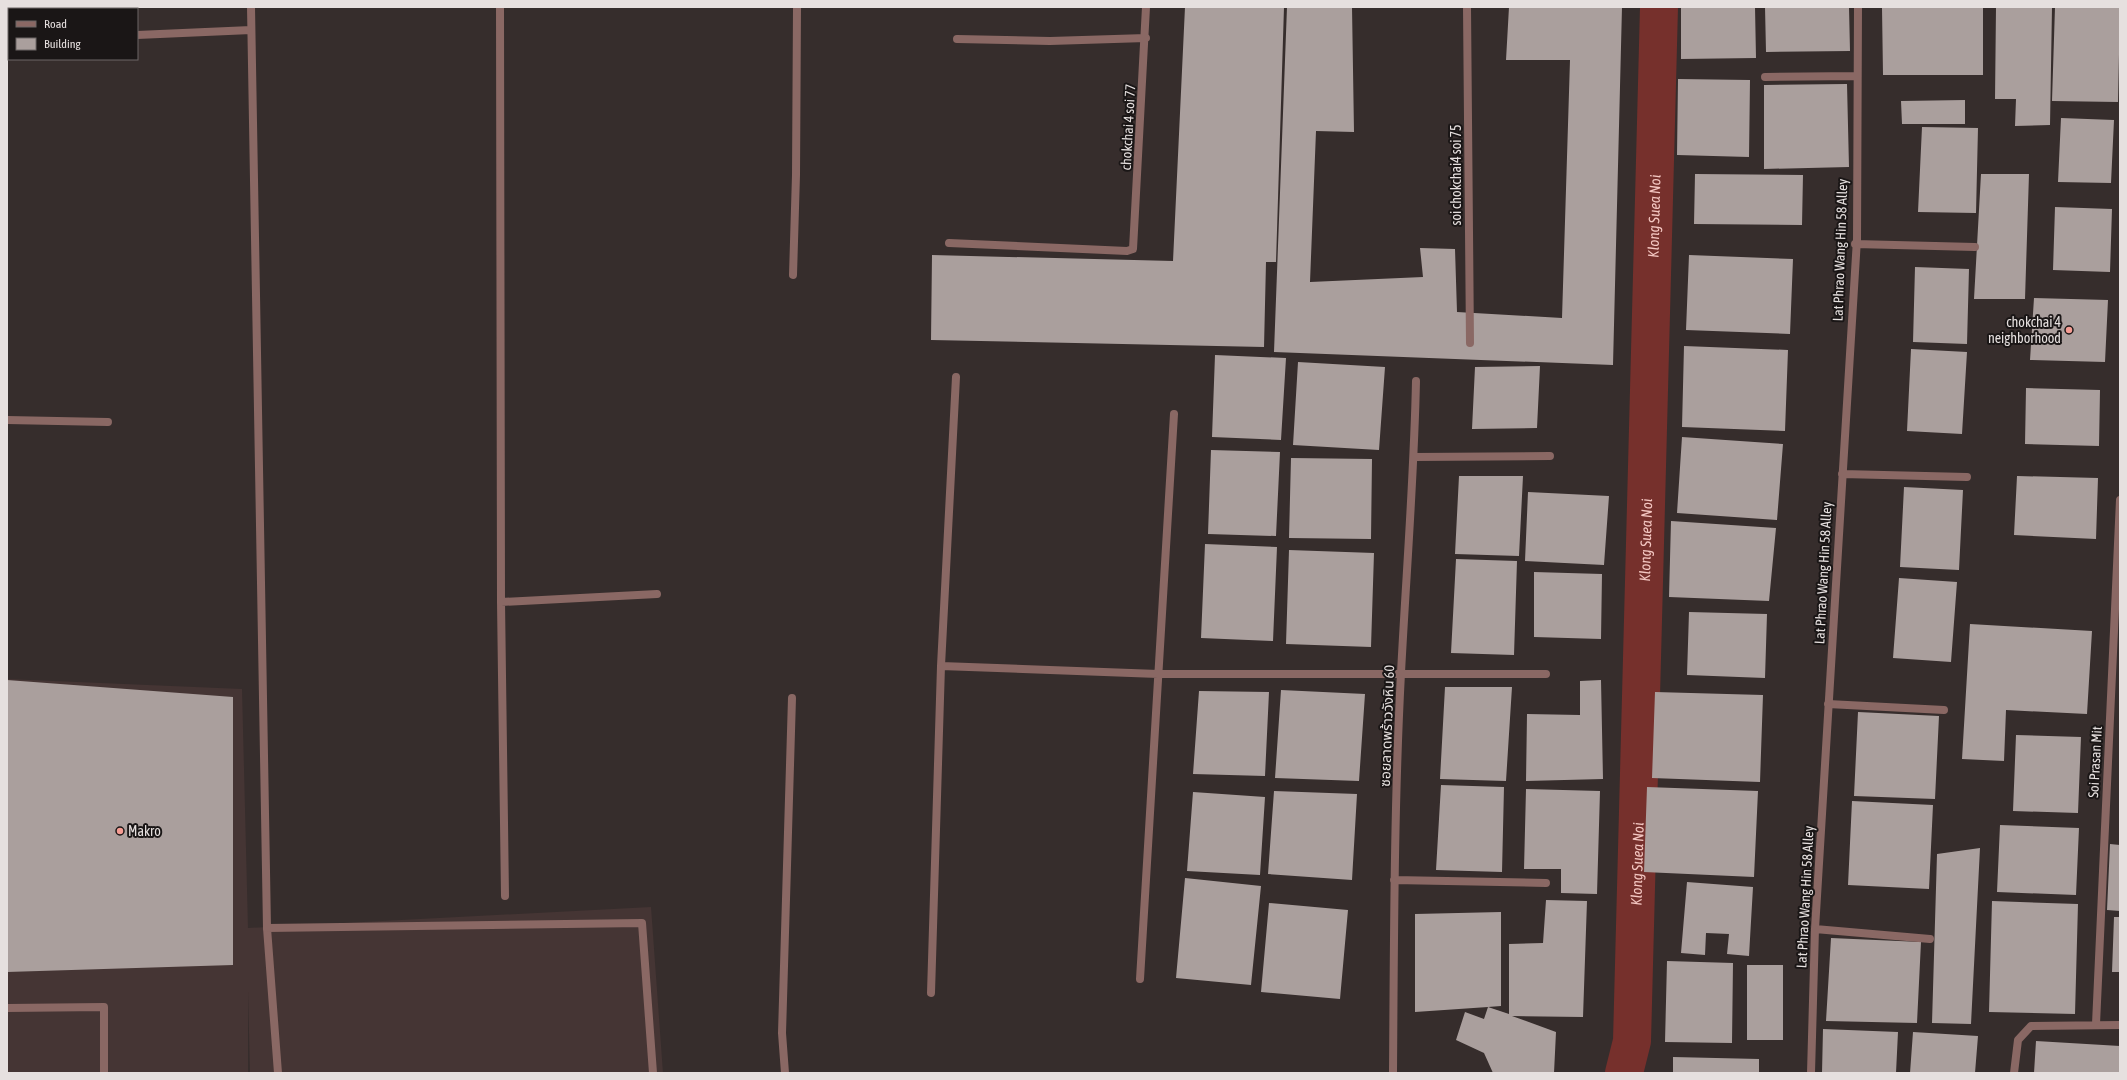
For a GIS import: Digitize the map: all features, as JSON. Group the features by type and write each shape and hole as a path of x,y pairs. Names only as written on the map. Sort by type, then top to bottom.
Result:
{"street":[{"path":"251,7 267,928 278,1073"},
{"path":"500,7 501,602 506,896"},
{"path":"793,275 796,175 797,7"},
{"name":"chokchai 4 soi 77","path":"949,243 1127,251 1132,249 1146,38 1146,7"},
{"name":"soi chokchai4 soi 75","path":"1468,7 1470,343"},
{"name":"Lat Phrao Wang Hin 58 Alley","path":"1811,1073 1815,929 1855,244 1858,7"},
{"path":"138,35 251,30"},
{"path":"957,39 1050,41 1146,38"},
{"path":"1765,77 1857,76"},
{"path":"1855,244 1975,247"},
{"path":"931,993 941,666 956,377"},
{"name":"ซอยลาดพร้าววังหิน 60","path":"1393,1073 1394,880 1401,674 1414,457 1416,381"},
{"path":"1140,979 1174,414"},
{"path":"7,420 108,422"},
{"path":"1414,457 1550,456"},
{"path":"1842,474 1967,477"},
{"name":"Soi Prasan Mit","path":"2096,1024 2120,500"},
{"path":"501,602 657,594"},
{"path":"941,666 1158,674 1546,674"},
{"path":"785,1073 782,1033 792,698"},
{"path":"1828,704 1944,710"},
{"path":"1394,880 1546,883"},
{"path":"267,928 642,923 653,1073"},
{"path":"1815,929 1930,939"},
{"path":"7,1008 104,1007 104,1073"},
{"path":"2014,1073 2018,1040 2031,1026 2096,1024 2120,1025"}],"shaded area":[{"path":"7,679 242,689 248,928 651,907 663,1073 250,1073 248,991 248,1073 7,1073"}],"building":[{"path":"1185,7 1284,7 1276,262 1266,262 1264,347 931,340 932,255 1173,261"},
{"path":"1287,7 1352,7 1354,132 1316,131 1310,282 1423,277 1420,248 1455,249 1457,312 1562,318 1570,60 1506,60 1509,7 1622,7 1613,365 1274,352"},
{"path":"1681,7 1755,7 1756,58 1681,59"},
{"path":"1765,7 1849,7 1850,51 1766,52"},
{"path":"1996,7 2052,7 2050,125 2015,126 2016,99 1995,99"},
{"path":"2055,7 2120,7 2118,102 2052,101"},
{"path":"1882,8 1983,8 1983,75 1883,75"},
{"path":"1678,79 1750,80 1749,157 1677,155"},
{"path":"1847,84 1849,167 1764,169 1764,85"},
{"path":"1965,100 1965,124 1902,124 1901,101"},
{"path":"2061,118 2114,120 2111,183 2058,182"},
{"path":"1922,127 1978,128 1976,213 1918,212"},
{"path":"1695,174 1803,175 1802,225 1694,224"},
{"path":"1981,174 2029,174 2025,299 1974,299"},
{"path":"2055,207 2112,209 2110,272 2053,270"},
{"path":"1689,255 1793,259 1790,334 1686,330"},
{"path":"1915,267 1969,269 1967,344 1913,342"},
{"name":"chokchai 4 neighborhood","path":"2034,298 2108,300 2105,362 2030,360"},
{"path":"1684,346 1788,350 1785,431 1682,427"},
{"path":"1911,349 1967,352 1962,434 1907,431"},
{"path":"1215,355 1286,358 1281,440 1212,437"},
{"path":"1298,362 1385,367 1379,450 1293,445"},
{"path":"1540,366 1537,428 1472,429 1475,367"},
{"path":"2026,388 2100,390 2099,446 2025,444"},
{"path":"1682,437 1783,444 1777,520 1677,513"},
{"path":"1211,450 1280,452 1276,536 1208,534"},
{"path":"1291,458 1372,459 1371,539 1289,538"},
{"path":"1459,476 1523,476 1519,556 1455,554"},
{"path":"2017,476 2098,478 2096,539 2014,535"},
{"path":"1904,487 1963,490 1959,570 1900,567"},
{"path":"1528,492 1609,496 1604,565 1525,561"},
{"path":"1671,521 1776,528 1769,601 1669,597"},
{"path":"1205,544 1277,547 1273,641 1201,638"},
{"path":"1289,550 1374,553 1371,647 1286,644"},
{"path":"1456,559 1517,561 1514,655 1451,653"},
{"path":"1534,572 1602,574 1601,639 1534,637"},
{"path":"1899,578 1957,582 1951,662 1893,658"},
{"path":"1689,612 1767,614 1765,678 1687,675"},
{"path":"1970,624 2092,631 2087,714 2006,710 2004,761 1962,759"},
{"name":"Makro","path":"7,680 233,697 233,965 7,972"},
{"path":"1601,680 1603,779 1526,781 1527,714 1580,715 1580,681"},
{"path":"1445,687 1512,687 1506,781 1440,779"},
{"path":"1281,690 1365,694 1359,781 1275,778"},
{"path":"1199,691 1269,692 1265,776 1193,774"},
{"path":"1655,692 1763,695 1760,782 1652,778"},
{"path":"1858,712 1939,716 1935,799 1854,796"},
{"path":"2016,735 2081,737 2078,813 2013,811"},
{"path":"1441,785 1504,787 1502,872 1436,870"},
{"path":"1647,787 1758,791 1754,877 1644,872"},
{"path":"1526,789 1600,791 1597,894 1561,893 1561,869 1524,869"},
{"path":"1274,791 1357,794 1352,880 1268,874"},
{"path":"1193,792 1265,797 1260,875 1187,871"},
{"path":"1852,801 1933,805 1929,889 1848,885"},
{"path":"2000,825 2079,828 2076,895 1997,892"},
{"path":"2110,844 2120,845 2120,911 2107,910"},
{"path":"1980,848 1971,1024 1932,1023 1937,854"},
{"path":"1185,878 1261,886 1251,985 1176,978"},
{"path":"1687,882 1753,887 1749,956 1727,954 1729,934 1706,933 1705,955 1681,953"},
{"path":"1546,900 1587,901 1583,1017 1512,1016 1556,1032 1554,1073 1493,1073 1484,1053 1456,1040 1465,1012 1484,1019 1488,1007 1509,1014 1509,944 1543,943"},
{"path":"1992,901 2078,904 2075,1014 1989,1012"},
{"path":"1269,903 1348,910 1340,999 1261,992"},
{"path":"1501,912 1501,1006 1415,1012 1415,914"},
{"path":"2114,917 2120,917 2120,972 2112,972"},
{"path":"1831,938 1921,942 1917,1023 1826,1021"},
{"path":"1667,961 1733,963 1732,1043 1665,1042"},
{"path":"1747,965 1783,965 1783,1040 1747,1040"},
{"path":"1823,1029 1898,1032 1896,1073 1822,1073"},
{"path":"1913,1032 1978,1036 1975,1073 1910,1073"},
{"path":"2036,1041 2120,1046 2120,1073 2034,1073"},
{"path":"1673,1057 1759,1059 1759,1073 1673,1073"}],"waterway":[{"name":"Klong Suea Noi","path":"1624,1073 1632,1041 1659,7"}],"place":[{"name":"chokchai 4 neighborhood","path":"2069,330"},
{"name":"Makro","path":"120,831"}]}
